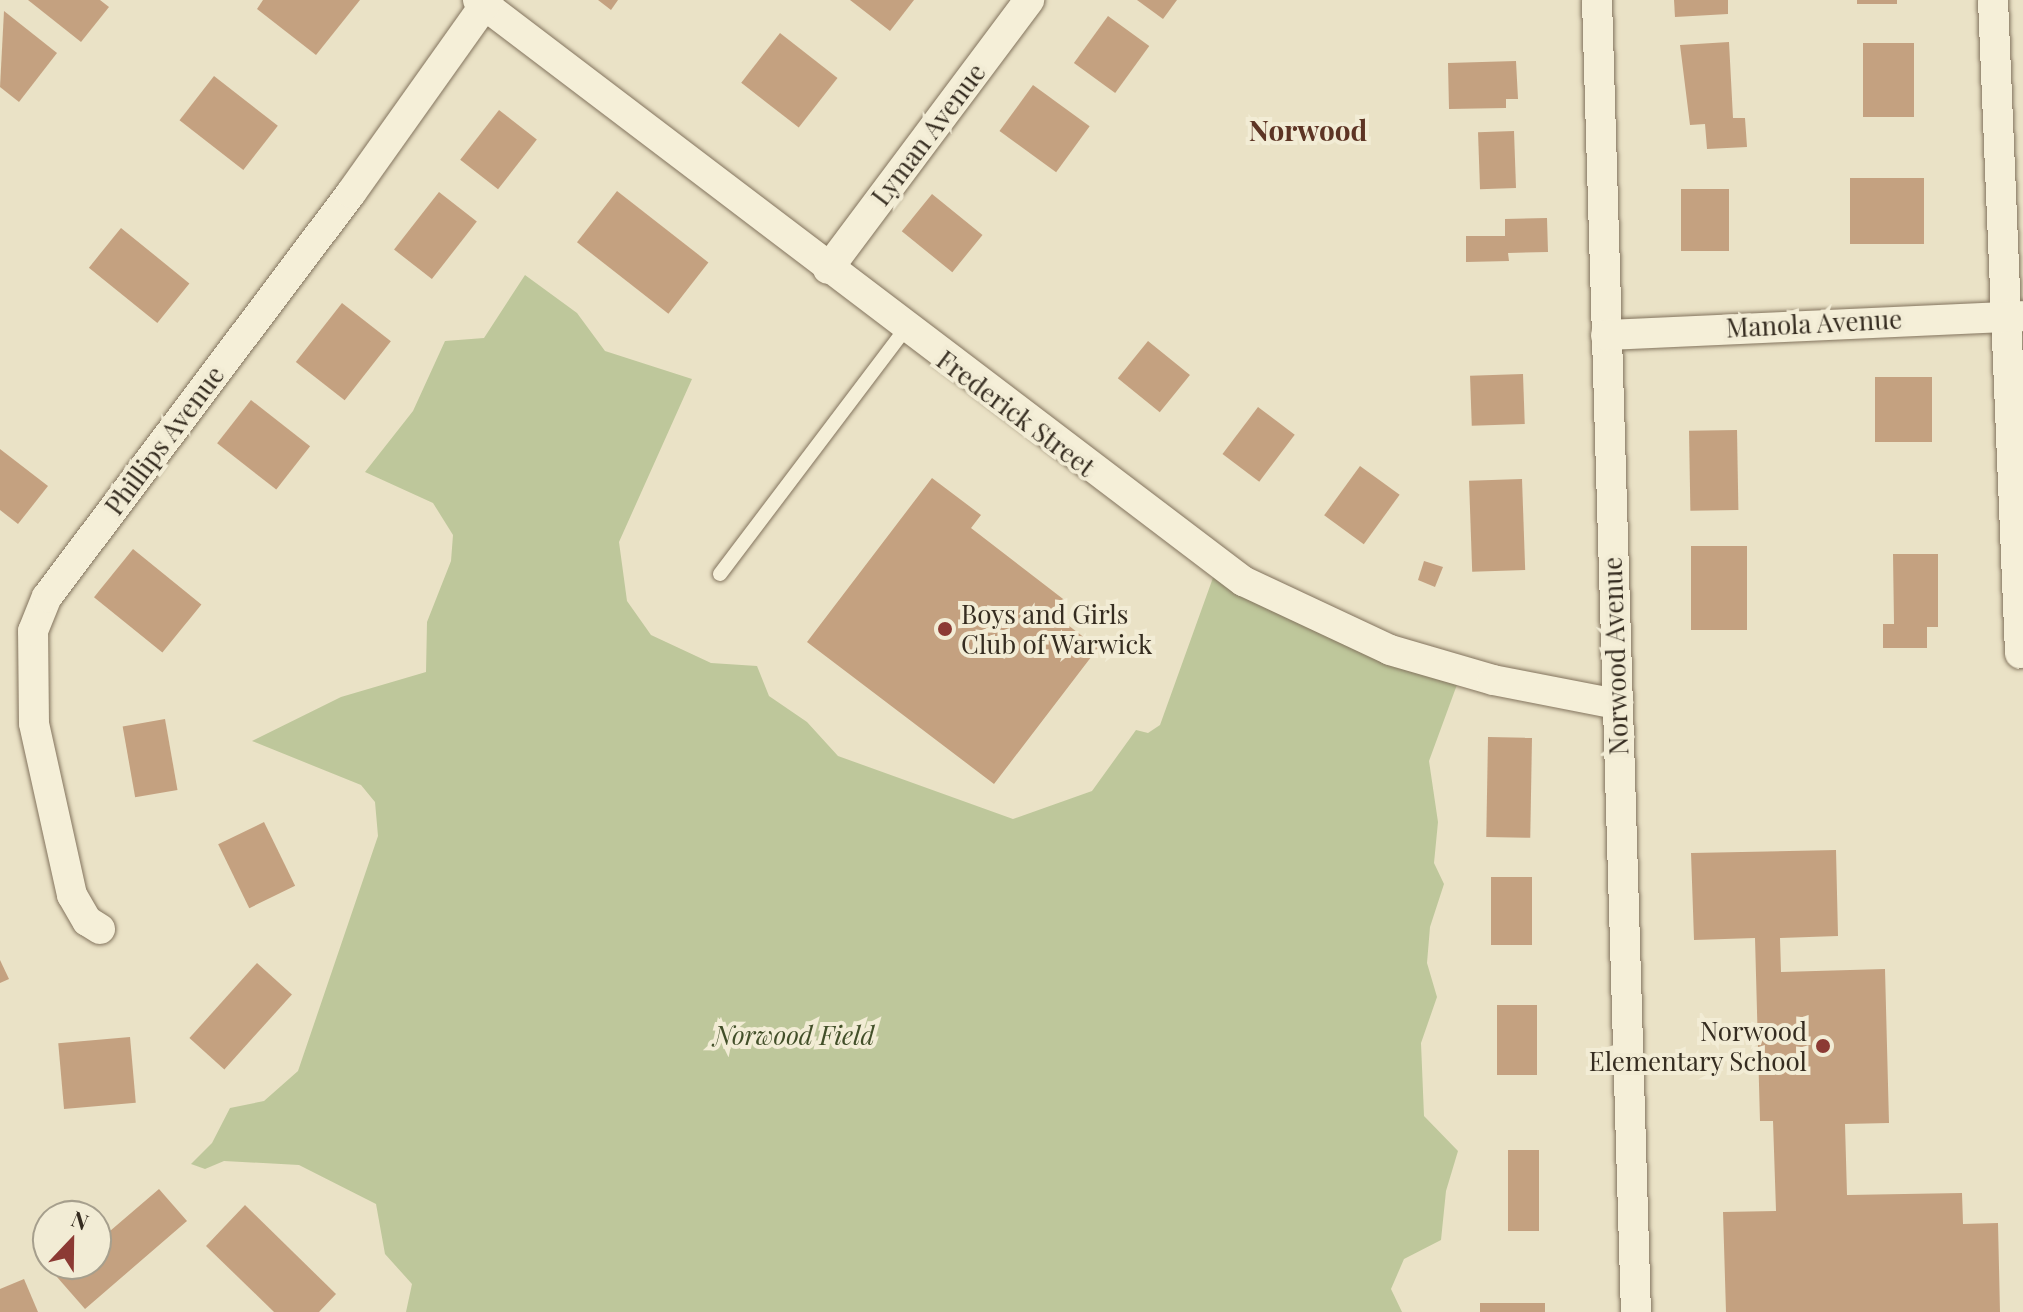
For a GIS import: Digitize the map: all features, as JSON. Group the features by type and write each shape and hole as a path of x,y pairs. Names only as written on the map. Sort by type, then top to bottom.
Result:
{"street":[{"name":"Lyman Avenue","path":"828,269 1029,0"},
{"name":"Norwood Avenue","path":"1597,0 1636,1312"},
{"path":"1993,0 2016,316 2020,653"},
{"name":"Frederick Street","path":"483,2 905,329 1166,526 1277,599 1390,650 1493,680 1616,704"},
{"name":"Phillips Avenue","path":"100,929 87,921 72,895 34,723 33,631 47,597 351,193 483,2"},
{"name":"Manola Avenue","path":"1606,335 2016,316"}],"lane":[{"path":"720,574 905,329"}],"green space":[{"name":"Norwood Field","path":"525,275 577,313 605,351 692,379 619,542 627,601 651,635 711,663 757,666 769,696 807,722 838,756 1013,819 1092,791 1136,730 1148,733 1160,725 1219,561 1462,671 1429,761 1438,822 1434,863 1444,884 1430,927 1427,963 1437,997 1421,1043 1424,1116 1458,1151 1446,1191 1441,1240 1404,1259 1391,1289 1402,1312 406,1312 412,1284 385,1254 376,1204 299,1165 224,1161 205,1169 191,1164 212,1143 230,1108 264,1101 298,1071 378,836 375,802 361,785 252,741 341,697 426,672 427,622 451,561 453,535 433,503 365,472 413,411 445,341 484,338"}],"building":[{"path":"28,0 100,0 109,7 81,42"},
{"path":"263,0 360,0 316,55 257,9"},
{"path":"598,0 618,0 611,10"},
{"path":"850,0 914,0 890,31"},
{"path":"1137,0 1177,0 1163,19"},
{"path":"1674,0 1728,0 1728,14 1675,17"},
{"path":"1857,0 1897,0 1897,4 1857,4"},
{"path":"4,11 57,53 19,102 0,87"},
{"path":"1108,16 1149,46 1115,93 1074,63"},
{"path":"780,33 838,78 799,128 741,83"},
{"path":"1729,42 1733,118 1745,118 1747,147 1707,149 1705,124 1690,125 1680,45"},
{"path":"1863,43 1914,43 1914,117 1863,117"},
{"path":"1516,61 1518,99 1506,99 1506,108 1449,109 1448,63"},
{"path":"214,76 278,126 243,170 180,120"},
{"path":"1033,85 1090,126 1056,172 999,131"},
{"path":"499,110 537,140 498,189 460,160"},
{"path":"1514,131 1516,188 1480,189 1478,132"},
{"path":"1850,178 1924,178 1924,244 1850,244"},
{"path":"1681,189 1729,189 1729,251 1681,251"},
{"path":"617,191 708,262 668,314 577,242"},
{"path":"439,192 477,222 432,279 394,250"},
{"path":"932,194 983,235 952,272 902,231"},
{"path":"1547,218 1548,252 1508,253 1509,261 1466,262 1466,236 1505,236 1505,219"},
{"path":"121,228 189,283 157,323 89,268"},
{"path":"342,303 391,341 345,400 296,362"},
{"path":"1148,341 1190,375 1160,412 1118,378"},
{"path":"1523,374 1525,424 1472,426 1470,376"},
{"path":"1875,377 1932,377 1932,442 1875,442"},
{"path":"251,400 310,446 276,490 217,443"},
{"path":"1258,407 1295,435 1259,482 1222,454"},
{"path":"1737,430 1738,510 1690,511 1689,431"},
{"path":"0,449 48,486 18,524 0,510"},
{"path":"1360,466 1400,495 1364,544 1324,515"},
{"name":"Boys and Girls Club of Warwick","path":"932,478 981,515 971,528 1067,602 1056,616 1098,648 994,784 807,642"},
{"path":"1522,479 1525,570 1472,572 1469,481"},
{"path":"1691,546 1747,546 1747,630 1691,630"},
{"path":"133,549 201,604 162,653 94,597"},
{"path":"1893,554 1938,554 1938,627 1927,627 1927,648 1883,648 1883,624 1894,624"},
{"path":"1424,561 1443,567 1435,587 1418,580"},
{"path":"165,719 178,790 135,797 123,726"},
{"path":"1488,737 1532,738 1530,838 1486,837"},
{"path":"264,822 295,886 249,908 218,844"},
{"name":"Norwood Elementary School","path":"1836,850 1838,936 1780,938 1781,972 1885,969 1889,1123 1845,1124 1847,1195 1962,1193 1963,1224 1998,1223 2000,1312 1726,1312 1723,1212 1776,1211 1773,1121 1760,1121 1755,938 1694,940 1691,853"},
{"path":"1491,877 1532,877 1532,945 1491,945"},
{"path":"0,960 9,979 0,983"},
{"path":"257,963 292,994 224,1070 189,1038"},
{"path":"1497,1005 1537,1005 1537,1075 1497,1075"},
{"path":"130,1037 136,1103 64,1109 58,1043"},
{"path":"1508,1150 1539,1150 1539,1231 1508,1231"},
{"path":"159,1189 187,1221 85,1309 60,1280 112,1280 112,1229"},
{"path":"245,1205 336,1294 319,1312 274,1312 206,1246"},
{"path":"24,1279 38,1312 0,1312 0,1289"},
{"path":"1480,1303 1545,1303 1545,1312 1480,1312"}],"place":[{"name":"Boys and Girls Club of Warwick","path":"945,629"},
{"name":"Norwood Elementary School","path":"1823,1046"}],"district":[{"name":"Norwood","path":"1308,130"}]}
